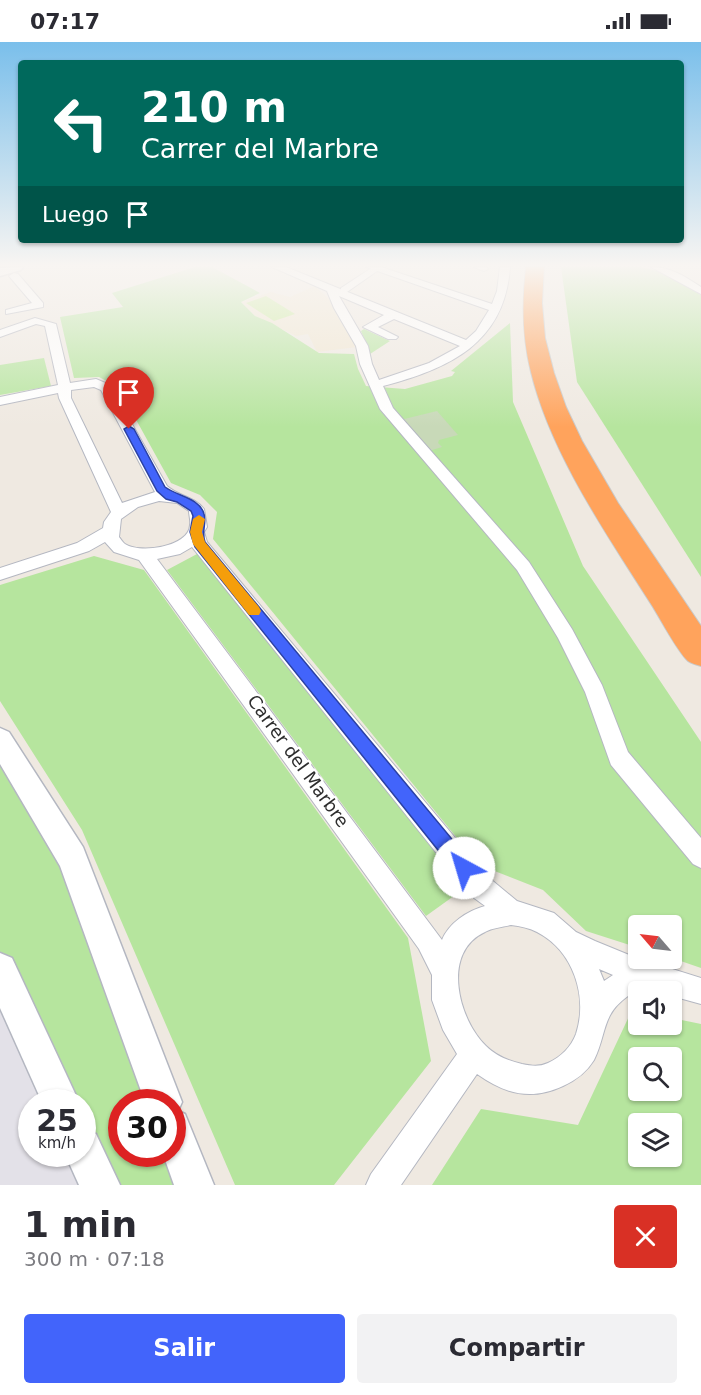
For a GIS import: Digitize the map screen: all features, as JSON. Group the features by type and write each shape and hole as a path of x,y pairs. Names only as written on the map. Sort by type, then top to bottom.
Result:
{"highway":[{"path":"528,320 534,329"},
{"path":"534,320 548,388 578,459 593,487 655,585 701,652"},
{"path":"550,320 552,334 571,397 611,478 701,614"}],"street":[{"path":"346,320 362,346 366,364 387,409 523,566 566,634 595,691 619,758 701,856"},
{"path":"382,320 369,327 392,337"},
{"path":"409,320 468,345"},
{"path":"377,384 437,367 468,345 490,320"},
{"path":"0,334 35,321 50,324 64,381 64,398 119,512"},
{"path":"0,401 82,384 96,383 106,388 161,489 196,509 199,524 196,532 181,546 170,551 145,555 134,554 117,547 84,547"},
{"path":"117,547 111,539 110,531 114,518 119,512 137,501 170,496"},
{"path":"0,574 84,547 110,531"},
{"path":"196,532 200,544 479,886 511,912"},
{"name":"Carrer del Marbre","path":"145,555 429,940 444,971"},
{"path":"0,740 72,858 159,1089"},
{"path":"566,940 587,972 595,1010 588,1044 568,1070 537,1082 503,1076 473,1055 454,1029 444,1000 444,971 449,950 460,933 474,920 492,913 511,912 530,916 549,925 566,940 597,956 652,978 701,991"},
{"path":"0,970 56,1089"},
{"path":"595,1010 615,987 636,978 652,978"},
{"path":"382,1185 473,1055"},
{"path":"186,1164 194,1185"},
{"path":"91,1167 100,1185"}],"shaded area":[{"path":"264,320 341,320 357,347 317,352 308,334 296,336"},
{"path":"0,973 59,1089 18,1089 18,1167 93,1167 109,1185 0,1185"}],"green space":[{"path":"61,320 266,320 319,353 354,354 366,386 405,389 452,376 455,372 451,371 510,323 513,402 583,566 701,742 701,968 682,961 682,915 628,915 628,944 586,931 543,890 479,865 213,539 217,512 200,495 171,483 118,387 99,377 74,378"},
{"path":"568,320 701,320 701,577 577,382"},
{"path":"364,329 390,341 370,354 361,331"},
{"path":"44,358 51,386 0,395 0,365"},
{"path":"437,411 458,435 439,440 438,443 442,447 429,451 400,420"},
{"path":"197,554 465,888 426,916 167,570"},
{"path":"94,556 144,570 408,938 431,1061 334,1185 235,1185 82,830 0,701 0,585"},
{"path":"0,758 69,868 146,1089 108,1089 108,1167 173,1167 179,1185 109,1185 96,1160 96,1089 59,1089 0,973"},
{"path":"628,1019 628,1035 682,1035 682,1020 701,1024 701,1185 432,1185 481,1109 578,1125"}],"slow traffic":[{"path":"199,519 196,532 200,544 254,611"}],"route":[{"path":"129,429 161,489 196,509 199,524 196,532 200,544 464,868"}]}
